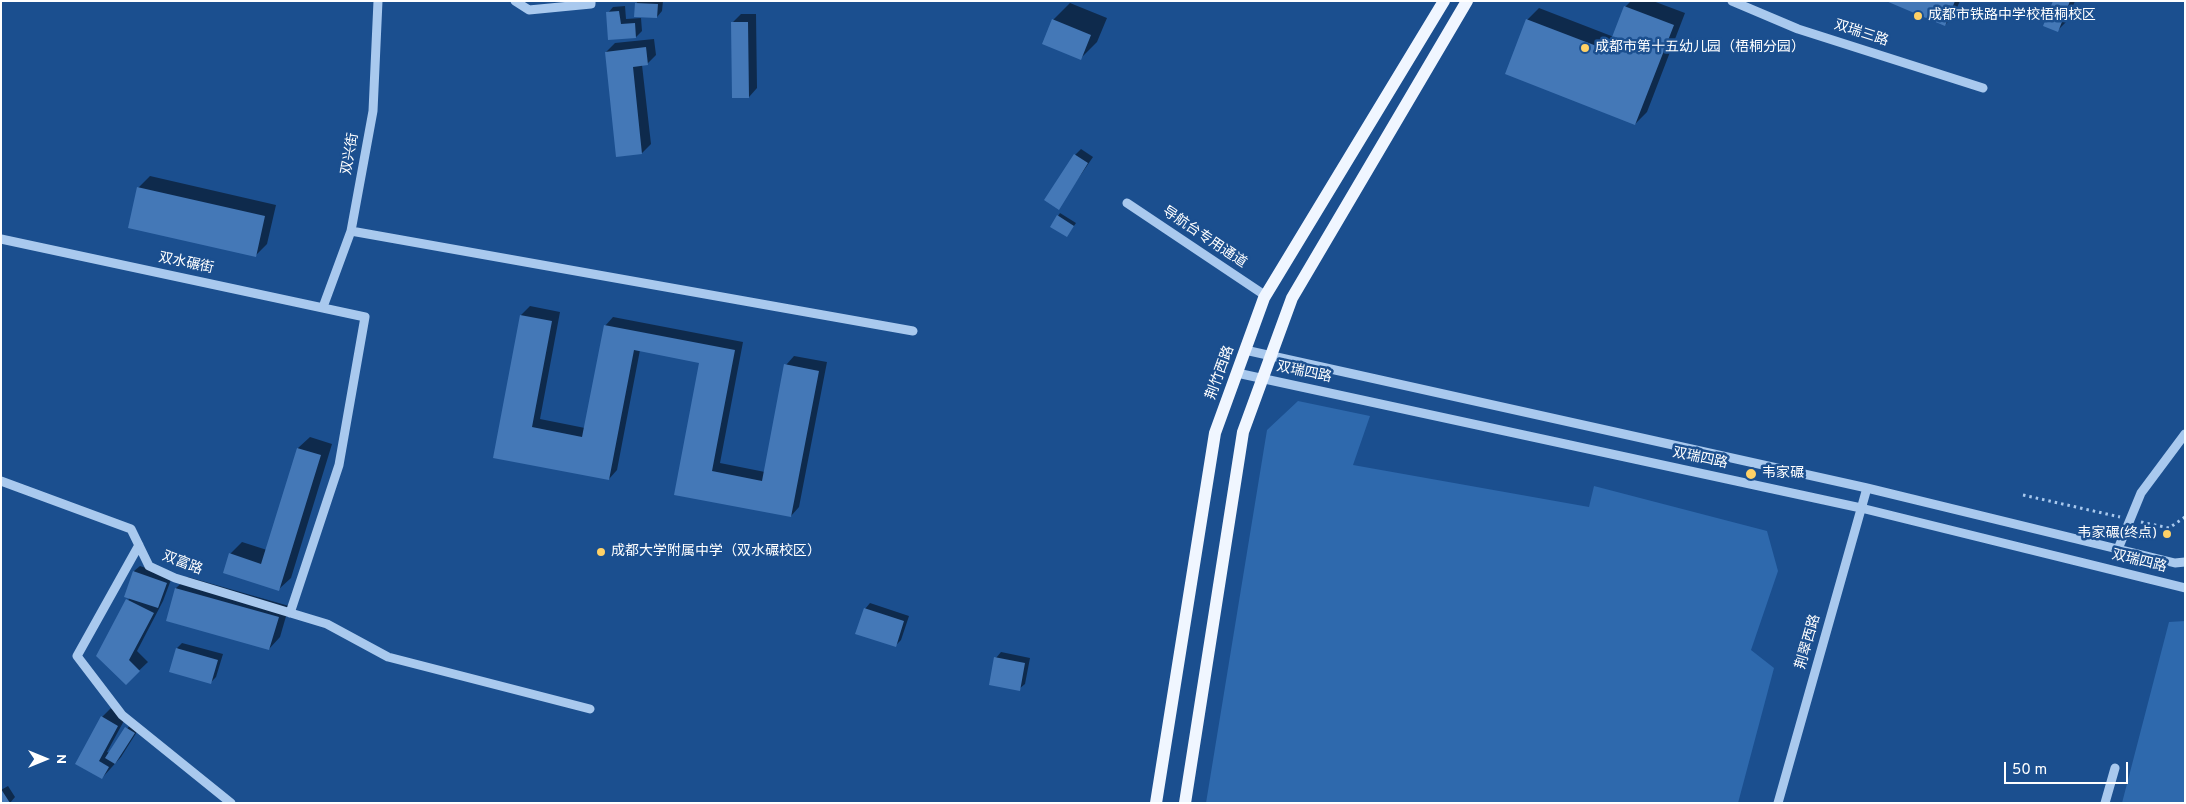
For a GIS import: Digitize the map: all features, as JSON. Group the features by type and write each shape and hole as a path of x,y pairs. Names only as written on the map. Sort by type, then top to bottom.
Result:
{"main road":[{"name":"荆竹西路","path":"1156,803 1215,433 1266,296 1444,1"},
{"path":"1185,803 1242,432 1292,298 1467,1"}],"street":[{"name":"双兴街","path":"323,307 351,231 373,112 378,1"},
{"path":"514,1 529,10 591,4 591,1"},
{"name":"双瑞三路","path":"1732,1 1798,29 1983,88"},
{"name":"导航台专用通道","path":"1126,202 1266,296"},
{"path":"351,231 913,331"},
{"name":"双水碾街","path":"1,239 365,317 339,465 290,613"},
{"name":"双瑞四路","path":"1245,350 1867,488 2118,549 2175,562 2185,562"},
{"name":"双瑞四路","path":"1237,373 1861,508 2185,588"},
{"path":"2118,549 2141,493 2185,434"},
{"name":"双富路","path":"1,480 130,529 149,566 175,578 327,624 388,657 590,709"},
{"name":"荆翠西路","path":"1778,803 1867,488"},
{"path":"139,545 77,656 122,715 231,803"},
{"path":"2105,803 2115,768"}],"path":[{"path":"2023,495 2169,528 2185,517"}],"shaded area":[{"path":"1298,401 1370,416 1353,465 1589,507 1594,486 1767,531 1778,571 1751,650 1774,668 1738,803 1206,803 1267,430"},
{"path":"2185,621 2185,803 2122,803 2169,622"}],"building":[{"path":"1886,1 1955,1 1945,26"},
{"path":"2053,1 2070,1 2058,32 2043,26"},
{"path":"635,3 658,4 657,18 634,17"},
{"path":"1624,6 1674,25 1635,125 1505,74 1526,19 1607,50"},
{"path":"619,11 621,24 635,23 636,38 608,40 606,12"},
{"path":"1052,19 1091,35 1081,60 1042,44"},
{"path":"731,22 748,22 749,98 732,98"},
{"path":"646,47 648,65 633,67 642,154 616,157 605,52"},
{"path":"1074,154 1088,163 1059,210 1044,200"},
{"path":"137,187 265,216 256,257 128,228"},
{"path":"1057,215 1074,226 1067,237 1050,227"},
{"path":"520,315 552,321 532,427 582,437 604,325 735,350 712,471 762,481 784,364 819,371 791,517 674,495 699,363 634,350 609,480 493,458"},
{"path":"297,448 321,455 279,591 223,573 229,553 261,564"},
{"path":"133,571 167,583 158,608 124,597"},
{"path":"175,588 279,617 269,650 166,621"},
{"path":"126,599 154,613 129,660 140,671 126,685 96,656"},
{"path":"864,608 904,621 896,647 855,634"},
{"path":"176,648 218,660 211,684 169,672"},
{"path":"994,657 1025,663 1020,691 989,685"},
{"path":"101,716 118,726 99,761 109,767 102,779 75,764"},
{"path":"125,727 135,733 115,764 105,758"},
{"path":"1,789 10,803 1,803"}],"place":[{"name":"成都市铁路中学校梧桐校区","path":"1918,16"},
{"name":"成都市第十五幼儿园（梧桐分园）","path":"1585,48"},
{"name":"韦家碾","path":"1751,474"},
{"name":"韦家碾(终点)","path":"2167,534"},
{"name":"成都大学附属中学（双水碾校区）","path":"601,552"}]}
